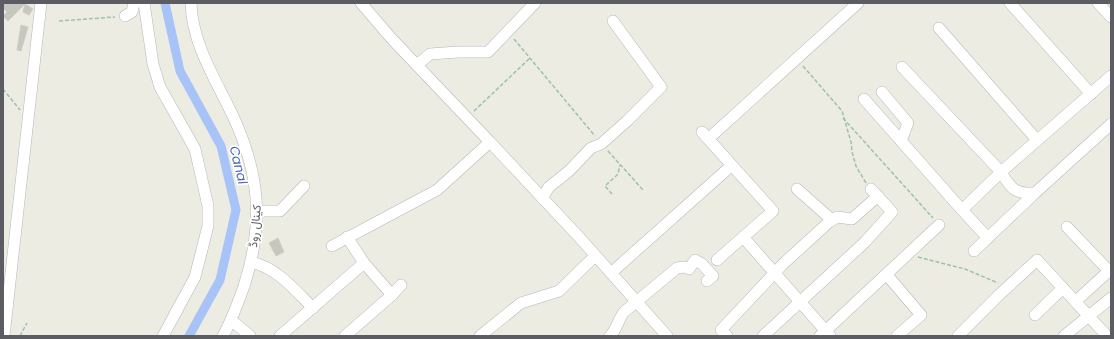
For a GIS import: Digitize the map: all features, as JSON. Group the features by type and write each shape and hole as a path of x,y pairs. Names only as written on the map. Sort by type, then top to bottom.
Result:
{"street":[{"path":"4,336 41,3"},
{"path":"125,16 132,12 134,3"},
{"path":"144,3 153,64 160,87 195,149 208,206 208,226 195,278 163,336"},
{"name":"کینال روڈ","path":"192,3 196,32 204,57 233,116 254,174 258,211 251,262 230,323 223,336"},
{"path":"360,3 611,273 666,336"},
{"path":"417,65 430,54 488,52 495,47 507,30 535,3"},
{"path":"717,260 772,211 705,135 797,59 858,3"},
{"path":"1010,3 1091,94"},
{"path":"1098,3 1111,17"},
{"path":"542,198 549,187 569,171 592,148 601,144 627,121 661,87 613,21"},
{"path":"939,28 1037,140"},
{"path":"902,67 1001,172 1015,191 1022,194 1035,193"},
{"path":"962,210 1001,172 1111,76"},
{"path":"882,92 908,123 901,140"},
{"path":"864,99 988,238"},
{"path":"974,251 1111,124"},
{"path":"332,246 346,237 437,190 490,142"},
{"path":"611,273 731,166"},
{"path":"258,211 280,211 304,186"},
{"path":"797,189 832,220"},
{"path":"726,336 721,330 775,273 832,220 837,217 852,219 874,192 892,212 865,242 763,336"},
{"path":"743,237 800,302 825,334 939,225"},
{"path":"1067,227 1110,270 1076,301"},
{"path":"346,237 364,263 392,294"},
{"path":"480,336 521,303 559,291 595,256"},
{"path":"610,336 615,331 624,312 637,303 676,268 689,269 695,260 702,264 713,276 707,281"},
{"path":"958,336 1037,260 1107,336"},
{"path":"251,262 261,264 279,275 313,308"},
{"path":"280,336 364,263"},
{"path":"887,275 921,315 897,336"},
{"path":"345,336 401,285"},
{"path":"1035,315 1063,288"},
{"path":"1064,336 1083,320 1090,317 1111,298"},
{"path":"230,323 236,324 250,336"}],"path":[{"path":"59,21 125,16"},
{"path":"507,30 601,144 643,190"},
{"path":"467,118 530,58"},
{"path":"797,59 842,111 856,166 862,178 874,192"},
{"path":"3,89 28,119"},
{"path":"843,117 939,225"},
{"path":"612,194 605,186 618,174 620,165"},
{"path":"909,254 965,269 997,283 1009,286"},
{"path":"20,336 27,323"}],"building":[{"path":"3,3 26,3 8,21 3,16 7,12 3,8"},
{"path":"25,4 33,9 29,15 23,12"},
{"path":"21,25 28,27 21,51 17,50"},
{"path":"278,238 284,252 276,256 269,243"}],"waterway":[{"name":"Canal","path":"165,3 180,71 221,146 236,210 220,280 189,336"}]}
